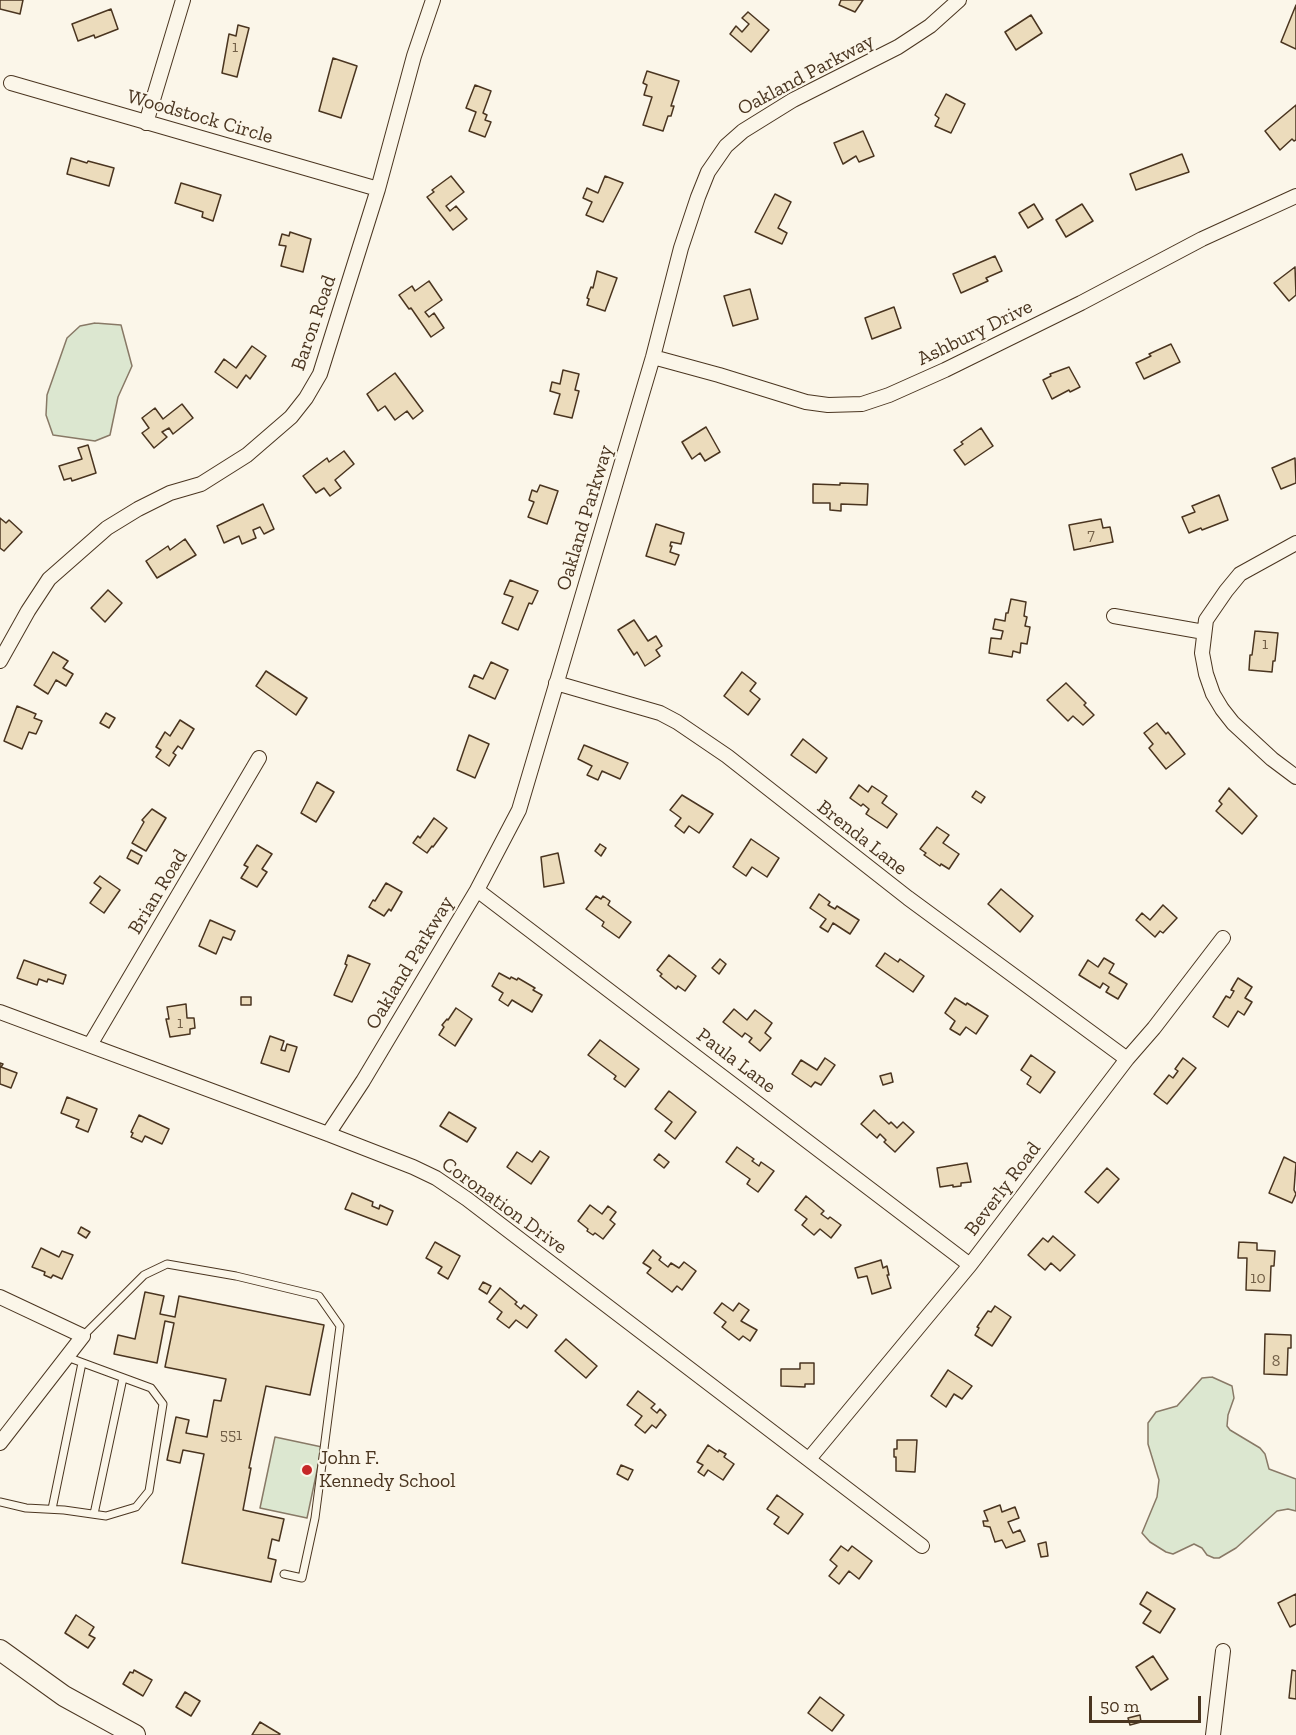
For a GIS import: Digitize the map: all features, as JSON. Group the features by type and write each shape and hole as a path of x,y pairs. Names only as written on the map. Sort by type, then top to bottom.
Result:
{"main road":[{"path":"0,1650 114,1730 135,1735"}],"street":[{"path":"146,123 183,0"},
{"name":"Baron Road","path":"0,661 49,579 107,528 171,493 201,484 247,455 291,417 306,398 320,374 378,189 414,57 433,0"},
{"name":"Oakland Parkway","path":"327,1134 363,1082 477,890 519,810 653,357 681,248 708,172 726,146 742,130 764,116 898,47 930,26 959,0"},
{"name":"Woodstock Circle","path":"11,83 378,189"},
{"name":"Ashbury Drive","path":"653,357 806,402 828,405 862,404 889,395 945,370 1081,303 1202,239 1296,196"},
{"path":"1296,543 1240,574 1206,620 1202,653 1213,694 1222,709 1272,759 1296,777"},
{"path":"1114,616 1204,632"},
{"name":"Brenda Lane","path":"556,683 660,713 677,722 727,756 908,898 1127,1059"},
{"name":"Brian Road","path":"90,1045 259,758"},
{"name":"Paula Lane","path":"477,890 970,1265"},
{"name":"Beverly Road","path":"809,1459 970,1265 1127,1059 1154,1028 1223,938"},
{"name":"Coronation Drive","path":"0,1012 327,1134 436,1178 467,1199 922,1546"},
{"path":"0,1297 83,1336 0,1443"},
{"path":"1214,1735 1223,1651"}],"lane":[{"path":"83,1336 144,1275 167,1264 236,1276 319,1296 339,1326 338,1338 315,1518 302,1578 284,1574"},
{"path":"0,1502 26,1508 106,1516 136,1507 149,1491 163,1404 150,1388 67,1357"},
{"path":"52,1509 82,1363"},
{"path":"94,1514 123,1378"}],"green space":[{"path":"95,323 121,325 132,366 118,397 110,435 95,441 53,435 46,415 47,395 67,338 80,326"},
{"path":"1212,1377 1232,1386 1234,1398 1227,1426 1230,1430 1260,1448 1265,1454 1269,1469 1296,1479 1296,1511 1288,1509 1277,1511 1236,1548 1219,1558 1207,1555 1202,1548 1194,1544 1173,1554 1150,1542 1142,1533 1157,1497 1159,1480 1148,1444 1148,1423 1156,1412 1177,1406 1202,1378"},
{"path":"275,1437 322,1447 307,1518 260,1508"}],"building":[{"path":"0,0 23,0 20,14 0,9"},
{"path":"841,0 863,0 855,12 839,5"},
{"path":"1296,5 1296,49 1281,42"},
{"path":"111,9 118,29 95,38 94,35 78,41 72,24"},
{"path":"748,12 769,30 751,52 730,34 736,26 742,32 749,24 742,18"},
{"path":"1031,15 1042,33 1016,50 1005,32"},
{"path":"238,25 249,28 237,77 222,73 229,34 236,36"},
{"path":"333,58 357,66 341,118 319,111"},
{"path":"647,71 679,81 671,106 674,106 671,116 668,116 663,131 643,125 652,97 644,95 647,85 643,83"},
{"path":"475,85 491,91 483,113 487,115 485,120 491,122 485,137 469,131 476,112 466,108"},
{"path":"946,94 965,104 951,133 935,126 939,118 935,115"},
{"path":"1296,105 1296,140 1292,139 1280,150 1265,131"},
{"path":"863,131 874,156 859,162 856,156 843,164 834,143"},
{"path":"1182,154 1189,172 1136,190 1130,174"},
{"path":"71,158 114,168 109,186 67,174"},
{"path":"451,176 464,192 446,206 450,211 456,206 467,219 453,230 427,197 434,192 432,190"},
{"path":"605,176 623,183 603,222 586,215 592,202 583,198 587,188 598,193"},
{"path":"181,183 221,195 213,221 202,217 203,212 175,203"},
{"path":"775,194 791,202 778,228 787,233 782,244 755,232"},
{"path":"1034,204 1043,219 1028,228 1019,213"},
{"path":"1082,204 1093,221 1066,237 1056,220"},
{"path":"290,232 311,239 303,272 281,266 286,246 279,245 282,234 289,236"},
{"path":"995,256 1002,271 986,278 988,281 961,293 953,274"},
{"path":"1295,267 1296,295 1289,301 1274,283"},
{"path":"597,271 617,278 605,311 587,305 589,299 587,298 591,287 593,288"},
{"path":"429,281 442,300 425,312 429,317 434,313 444,328 431,337 399,295 412,286 415,291"},
{"path":"750,289 758,319 733,326 724,296"},
{"path":"894,307 901,328 872,339 865,318"},
{"path":"1171,344 1180,362 1144,379 1136,363"},
{"path":"252,346 266,356 250,379 246,375 237,388 215,372 224,359 236,368"},
{"path":"1069,367 1080,387 1052,399 1043,380 1051,376 1050,374"},
{"path":"563,370 579,374 575,390 579,391 572,418 554,414 560,394 550,391 552,382 560,384"},
{"path":"395,373 423,411 413,419 407,411 395,420 385,406 378,411 367,394"},
{"path":"182,404 193,418 173,434 169,428 162,432 167,437 154,448 142,433 149,428 142,418 155,408 163,419"},
{"path":"706,427 720,452 705,461 700,453 692,459 682,442"},
{"path":"981,428 993,446 965,465 954,450"},
{"path":"88,445 96,473 72,481 71,478 64,480 59,466 82,459 78,448"},
{"path":"344,451 354,464 335,480 341,488 330,496 324,488 316,493 303,476 327,458 329,462"},
{"path":"1295,458 1296,483 1281,489 1272,468"},
{"path":"840,483 868,484 867,505 841,504 841,511 830,510 830,503 813,503 813,484 840,485"},
{"path":"540,485 558,491 547,524 528,517 534,502 529,500 532,490 537,492"},
{"path":"1219,495 1228,520 1189,533 1182,517 1195,512 1192,506"},
{"path":"263,504 274,529 264,534 260,527 253,530 256,538 242,544 239,536 224,543 217,526"},
{"path":"0,518 6,523 9,520 22,532 4,551 0,548"},
{"path":"1101,519 1103,528 1110,527 1113,542 1074,550 1069,525"},
{"path":"656,524 684,533 681,544 671,542 670,552 679,555 675,565 646,556"},
{"path":"185,539 196,555 157,578 146,561 168,546 170,550"},
{"path":"510,580 538,591 532,604 529,603 518,630 502,623 513,597 504,594"},
{"path":"108,590 122,603 105,622 91,608"},
{"path":"1011,599 1026,602 1025,626 1030,627 1027,644 1021,643 1020,653 1013,651 1012,657 989,653 991,638 1001,639 1003,631 993,629 995,619 1005,621"},
{"path":"634,620 648,641 656,636 662,646 656,650 660,656 645,666 637,652 634,655 618,630"},
{"path":"1255,631 1278,633 1272,672 1249,670"},
{"path":"53,652 68,661 63,668 73,674 66,686 56,680 48,694 34,685"},
{"path":"491,662 508,670 495,699 469,687 474,675 483,679"},
{"path":"266,671 307,698 296,715 256,686"},
{"path":"742,672 756,683 750,691 760,699 748,715 724,696"},
{"path":"1066,683 1086,703 1084,705 1094,715 1083,725 1073,716 1068,721 1047,700"},
{"path":"17,706 36,714 34,718 42,721 36,734 29,732 22,749 4,741"},
{"path":"106,713 115,718 109,728 100,723"},
{"path":"180,720 194,729 182,749 178,746 173,753 176,755 169,766 156,757 161,750 156,747 165,732 170,736"},
{"path":"1157,723 1166,734 1168,732 1185,754 1166,769 1149,748 1153,744 1144,733"},
{"path":"469,735 489,744 475,778 457,770"},
{"path":"803,739 827,758 816,773 791,755"},
{"path":"584,745 628,763 620,779 602,771 598,780 587,775 592,766 578,759"},
{"path":"317,782 334,792 316,822 301,813"},
{"path":"859,785 868,792 872,786 887,796 882,803 897,814 887,828 866,814 869,809 863,804 861,806 850,798"},
{"path":"1229,788 1257,816 1242,834 1216,811 1222,804 1219,801"},
{"path":"976,791 985,797 981,803 972,797"},
{"path":"682,795 713,814 699,833 689,826 684,833 675,826 681,818 670,810"},
{"path":"152,809 166,818 146,851 132,843 144,822 142,820"},
{"path":"434,818 447,828 427,853 413,843 418,836 420,838"},
{"path":"937,827 949,835 943,843 959,854 949,869 924,855 926,853 920,849"},
{"path":"751,839 779,858 767,877 752,867 746,876 733,867"},
{"path":"600,844 606,848 601,856 595,851"},
{"path":"257,845 272,854 262,869 267,872 257,887 241,878 248,867 244,865"},
{"path":"131,850 142,856 138,864 127,858"},
{"path":"558,853 564,883 544,887 541,857"},
{"path":"100,876 120,890 104,913 90,903 101,888 94,883"},
{"path":"386,883 402,892 391,911 389,909 384,916 369,907"},
{"path":"1001,889 1033,916 1020,932 988,904"},
{"path":"819,894 830,902 828,905 835,909 837,906 859,920 850,934 833,923 828,932 820,927 826,919 810,908"},
{"path":"596,896 601,899 603,896 610,901 608,905 631,922 619,938 602,926 604,922 586,909"},
{"path":"1163,905 1177,918 1163,933 1160,931 1155,937 1136,920 1142,913 1150,920"},
{"path":"210,920 235,931 231,940 223,937 216,954 199,946"},
{"path":"885,953 898,962 900,959 924,976 913,992 876,966"},
{"path":"348,955 370,964 352,1002 334,995 347,965 345,964"},
{"path":"669,955 696,976 685,991 678,986 676,989 660,976 662,974 657,970"},
{"path":"1104,958 1114,964 1109,973 1127,984 1118,999 1106,992 1109,987 1103,983 1100,988 1079,975 1088,960 1098,967"},
{"path":"720,959 726,964 719,974 712,968"},
{"path":"24,960 66,975 63,984 48,979 47,982 39,979 37,985 17,978"},
{"path":"499,973 510,979 511,977 517,980 518,978 542,995 532,1012 512,1000 508,1006 499,1000 503,993 492,986"},
{"path":"1238,978 1252,987 1245,998 1252,1002 1244,1015 1238,1011 1228,1027 1213,1017 1226,996 1230,998 1234,991 1231,990"},
{"path":"241,997 251,997 251,1005 241,1005"},
{"path":"955,998 988,1016 976,1034 966,1027 960,1035 950,1029 955,1021 945,1013"},
{"path":"186,1004 187,1018 194,1018 195,1028 190,1029 190,1034 170,1037 166,1019 169,1019 167,1007"},
{"path":"456,1008 472,1019 455,1046 439,1035 444,1027 442,1025"},
{"path":"734,1009 747,1020 755,1010 772,1023 765,1033 771,1038 760,1051 749,1042 752,1038 745,1033 742,1037 723,1022"},
{"path":"270,1036 284,1041 281,1050 285,1051 287,1044 297,1047 289,1072 261,1063"},
{"path":"600,1040 639,1069 625,1087 614,1079 616,1076 588,1055"},
{"path":"1031,1055 1055,1072 1040,1093 1027,1084 1031,1077 1021,1070"},
{"path":"825,1058 835,1065 821,1085 815,1082 811,1087 792,1074 801,1060 817,1070"},
{"path":"1183,1058 1196,1068 1167,1104 1154,1094 1169,1075 1173,1078 1178,1071 1175,1069"},
{"path":"0,1063 3,1064 1,1067 17,1073 11,1088 0,1084"},
{"path":"891,1073 893,1082 883,1085 880,1076"},
{"path":"669,1091 696,1112 675,1139 665,1131 672,1122 655,1109"},
{"path":"67,1097 97,1109 88,1132 76,1127 79,1120 61,1113"},
{"path":"874,1110 889,1124 891,1122 897,1128 903,1122 914,1132 895,1152 884,1142 886,1140 880,1134 877,1138 861,1124"},
{"path":"449,1112 476,1128 467,1142 440,1126"},
{"path":"139,1115 169,1129 162,1144 145,1136 142,1142 131,1137"},
{"path":"737,1147 754,1159 752,1161 759,1166 761,1162 774,1171 758,1192 747,1184 750,1179 726,1162"},
{"path":"540,1151 549,1157 531,1184 507,1167 517,1152 532,1162"},
{"path":"659,1154 669,1162 664,1168 654,1160"},
{"path":"1284,1157 1296,1163 1294,1190 1296,1194 1292,1203 1269,1193"},
{"path":"967,1163 971,1182 961,1183 961,1186 940,1187 937,1168"},
{"path":"1107,1168 1119,1179 1098,1203 1085,1192"},
{"path":"352,1193 373,1202 372,1206 379,1209 380,1205 393,1211 387,1225 345,1209"},
{"path":"806,1196 824,1211 821,1214 841,1225 831,1238 820,1229 814,1235 802,1225 807,1219 795,1210"},
{"path":"590,1205 602,1214 608,1206 616,1212 610,1220 615,1224 603,1239 587,1231 588,1229 578,1221"},
{"path":"81,1227 90,1232 86,1238 78,1233"},
{"path":"1053,1236 1075,1255 1060,1271 1051,1263 1045,1270 1028,1255 1043,1238 1048,1242"},
{"path":"435,1242 460,1256 448,1279 438,1273 442,1267 426,1258"},
{"path":"1239,1242 1257,1243 1257,1250 1275,1251 1274,1266 1271,1266 1270,1291 1246,1290 1247,1258 1238,1258"},
{"path":"41,1248 59,1257 62,1251 73,1255 62,1279 53,1275 51,1278 44,1275 45,1272 32,1267"},
{"path":"653,1250 661,1257 659,1260 668,1267 671,1263 679,1268 684,1262 696,1271 682,1290 677,1286 672,1292 647,1273 651,1268 643,1263"},
{"path":"881,1260 883,1268 887,1266 891,1288 872,1294 867,1276 858,1278 855,1268"},
{"path":"483,1282 491,1286 487,1294 479,1289"},
{"path":"500,1288 517,1302 515,1304 521,1309 524,1305 537,1315 527,1328 516,1320 509,1328 497,1319 502,1312 489,1302"},
{"path":"145,1292 164,1296 160,1314 175,1317 179,1296 324,1325 310,1395 266,1386 249,1468 251,1468 243,1510 284,1519 279,1541 272,1539 268,1558 276,1560 271,1582 182,1563 204,1454 183,1450 180,1463 167,1460 176,1417 189,1420 186,1433 207,1437 214,1400 221,1401 226,1379 165,1367 174,1323 165,1321 157,1363 114,1354 118,1335 135,1339"},
{"path":"722,1303 733,1311 739,1303 749,1310 741,1321 757,1330 750,1341 743,1336 739,1340 722,1327 726,1322 714,1313"},
{"path":"995,1306 1011,1317 992,1346 975,1335 979,1328 977,1327 988,1311 991,1312"},
{"path":"1265,1334 1291,1335 1287,1375 1264,1374"},
{"path":"566,1339 597,1366 586,1378 555,1351"},
{"path":"800,1363 814,1363 814,1384 805,1384 805,1387 781,1386 781,1369 800,1369"},
{"path":"948,1370 972,1386 962,1399 954,1394 946,1407 931,1396"},
{"path":"638,1391 655,1404 651,1408 657,1413 660,1409 666,1415 656,1428 652,1425 645,1433 635,1425 642,1416 627,1405"},
{"path":"897,1440 917,1440 915,1472 896,1471 894,1449 897,1449"},
{"path":"708,1445 726,1454 724,1457 734,1464 723,1480 708,1470 704,1476 698,1472 703,1465 697,1462"},
{"path":"621,1465 633,1470 628,1480 617,1474"},
{"path":"777,1495 803,1514 788,1534 774,1524 779,1517 767,1509"},
{"path":"1000,1505 1002,1512 1015,1507 1019,1518 1008,1522 1013,1533 1020,1530 1025,1541 1006,1548 1002,1540 995,1542 990,1527 984,1526 983,1521 988,1521 984,1511"},
{"path":"1046,1542 1048,1556 1041,1557 1038,1544"},
{"path":"841,1546 848,1551 852,1546 872,1561 859,1579 849,1571 839,1584 829,1576 837,1566 830,1560"},
{"path":"1147,1592 1175,1609 1160,1633 1143,1623 1151,1611 1140,1604"},
{"path":"1296,1594 1296,1624 1290,1627 1278,1603"},
{"path":"76,1615 94,1627 89,1635 95,1638 88,1648 65,1633"},
{"path":"1153,1656 1168,1679 1151,1690 1136,1667"},
{"path":"134,1670 152,1680 143,1696 123,1684 130,1672 133,1673"},
{"path":"1292,1670 1296,1671 1296,1699 1289,1698"},
{"path":"185,1692 200,1701 191,1716 176,1707"},
{"path":"820,1697 844,1715 832,1731 808,1713"},
{"path":"1140,1715 1141,1722 1130,1725 1128,1718"},
{"path":"260,1722 280,1734 252,1735"}],"place":[{"name":"John F. Kennedy School","path":"307,1470"}]}
